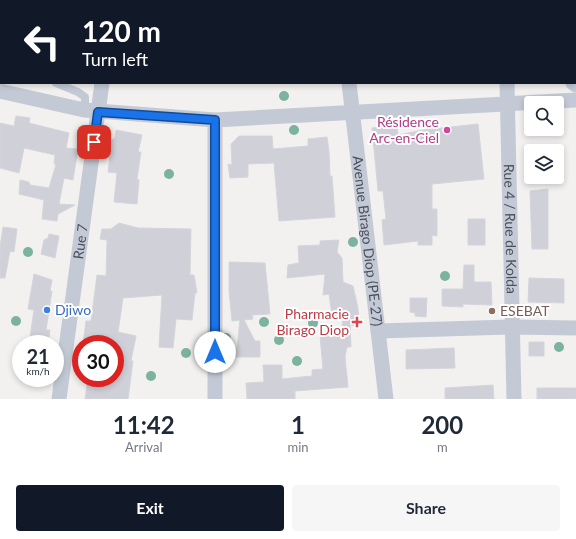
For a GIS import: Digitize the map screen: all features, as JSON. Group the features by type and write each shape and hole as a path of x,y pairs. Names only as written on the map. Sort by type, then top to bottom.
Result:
{"street":[{"name":"Rue 7","path":"59,399 91,111 102,84"},
{"name":"Avenue Birago Diop (PE-27)","path":"349,84 386,399"},
{"name":"Rue 4 / Rue de Kolda","path":"507,84 514,399"},
{"path":"0,91 91,111 215,120 576,100"},
{"path":"215,120 215,399"},
{"path":"378,331 513,327 576,328"}],"lane":[{"path":"58,84 78,92 85,97 85,106 91,111"}],"building":[{"path":"16,116 30,118 29,123 69,133 66,148 78,149 73,180 64,178 59,204 75,205 58,214 57,221 42,219 44,200 19,194 20,180 29,182 30,185 49,188 56,164 54,164 55,155 24,148 19,173 0,168 0,123 14,126"},
{"path":"478,124 484,179 432,184 432,209 437,209 437,236 432,235 432,245 418,245 418,241 384,245 382,220 386,219 383,191 378,191 372,128 397,125 398,135 423,130"},
{"path":"116,130 142,135 138,152 141,152 137,179 139,180 137,204 114,202 117,173 108,172 112,140 115,138"},
{"path":"239,136 272,136 273,149 308,146 308,139 327,137 335,217 279,221 274,163 248,164 248,177 230,178 228,164 232,165 231,144"},
{"path":"548,189 548,249 532,249 530,191"},
{"path":"468,219 485,219 485,245 468,245"},
{"path":"119,223 138,228 191,229 190,275 194,275 197,293 195,293 192,320 176,319 173,348 159,347 162,295 123,298 118,332 136,336 131,361 133,361 128,399 85,399 87,387 124,387 124,335 84,335 86,321 91,321 97,275 106,276 107,240 100,239 102,229 111,229"},
{"path":"3,227 17,229 14,252 10,251 5,278 0,278 0,247"},
{"path":"49,234 59,236 55,258 41,254 44,240 48,238"},
{"path":"339,240 337,252 342,258 343,282 353,286 358,308 359,326 350,325 351,347 347,347 345,357 348,387 295,391 295,399 247,399 246,383 264,382 263,365 282,365 282,379 312,376 312,370 323,369 320,336 341,334 343,317 332,315 329,294 323,295 325,274 287,278 288,265 299,263 298,246 320,245 320,241"},
{"path":"229,262 265,263 270,314 252,315 253,319 244,320 255,341 260,341 260,357 236,357 240,320 232,321 229,291"},
{"path":"464,265 474,265 474,282 491,282 492,305 463,304 463,307 442,306 442,289 463,289"},
{"path":"34,274 52,280 50,291 52,291 46,330 50,330 49,335 30,335 34,310 28,309"},
{"path":"529,278 564,279 564,303 528,302"},
{"path":"410,298 427,298 426,317 415,316 415,313 410,312"},
{"path":"529,342 544,342 544,356 529,356"},
{"path":"454,348 455,368 406,369 406,350"},
{"path":"493,385 494,399 445,399 445,388"},
{"path":"537,388 576,388 576,399 537,399"}],"place":[{"name":"Résidence Arc-en-Ciel","path":"447,130"},
{"name":"Djiwo","path":"47,310"},
{"name":"ESEBAT","path":"492,311"},
{"name":"Pharmacie Birago Diop","path":"357,322"}],"route":[{"path":"94,142 98,112 215,120 215,352"}]}
